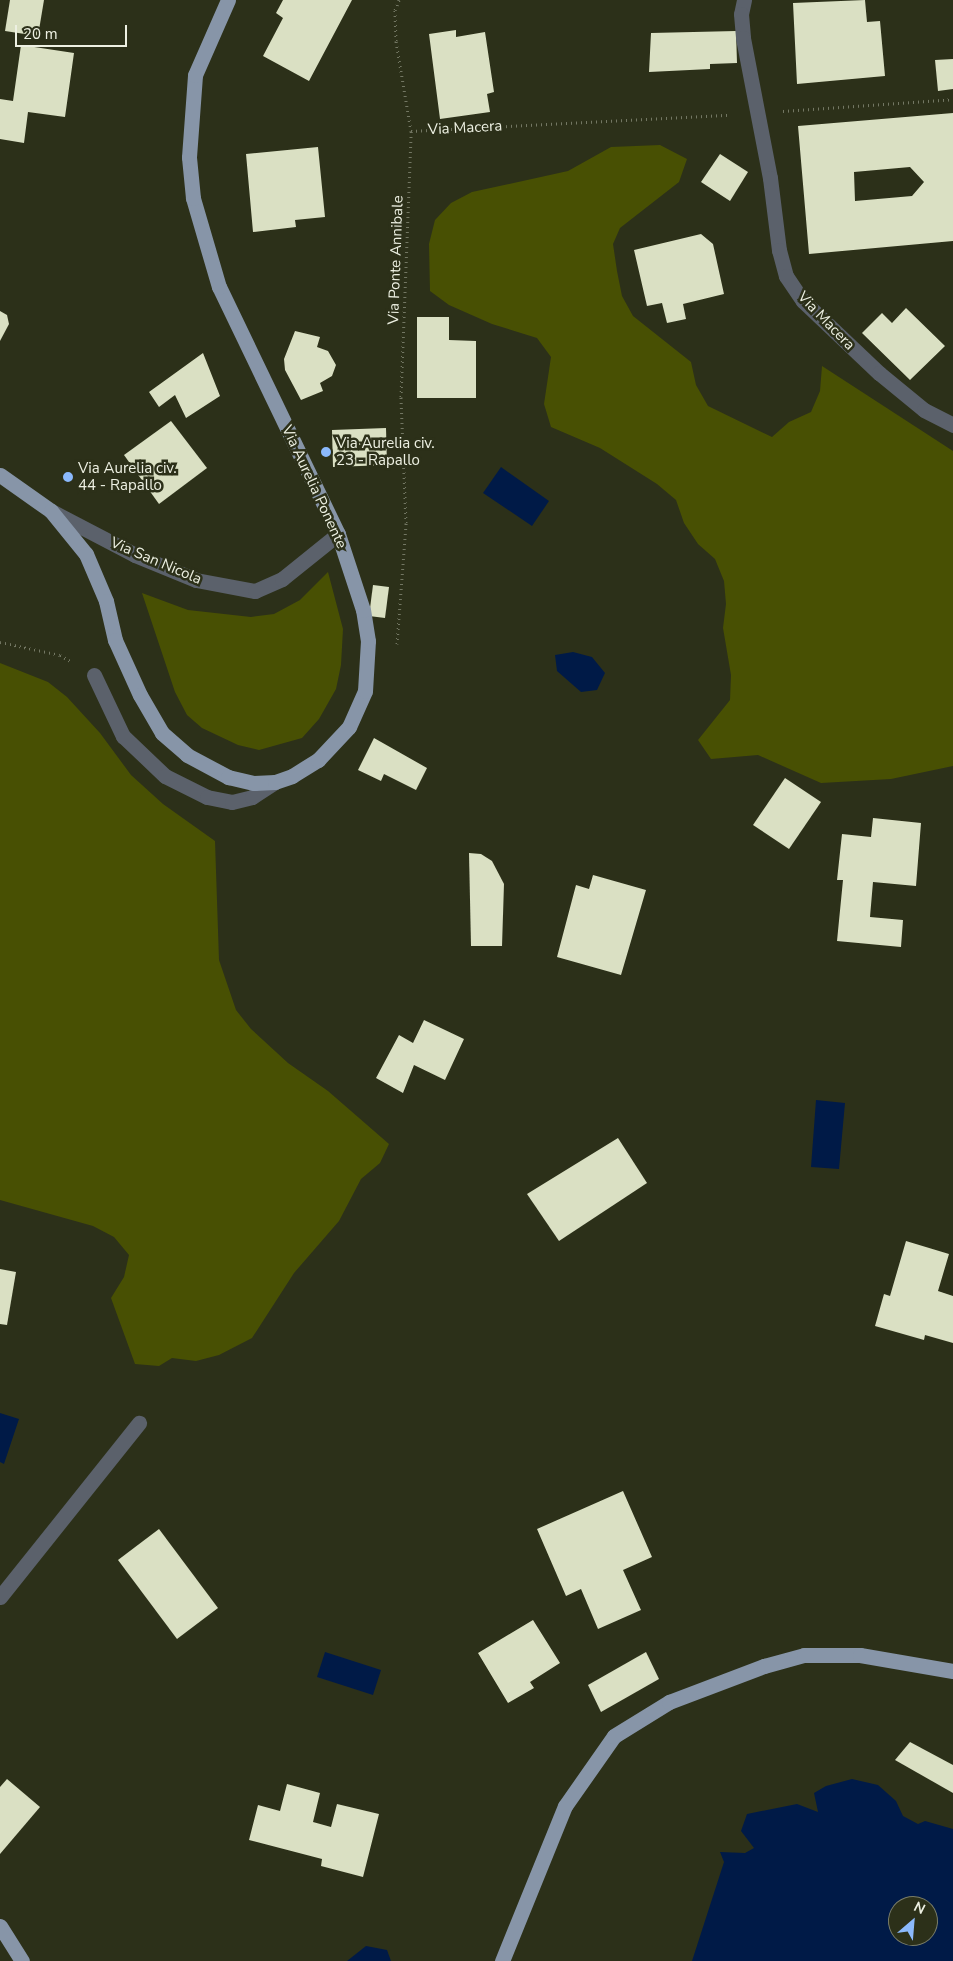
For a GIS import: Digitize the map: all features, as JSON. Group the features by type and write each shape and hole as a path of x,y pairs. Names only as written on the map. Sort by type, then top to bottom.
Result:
{"main road":[{"name":"Via Aurelia Ponente","path":"0,475 51,511 86,554 106,601 116,640 162,734 187,755 228,777 254,783 275,782 292,776 318,760 349,727 365,691 368,641 363,610 338,534 219,287 193,198 189,157 195,75 228,0"},
{"path":"502,1961 565,1806 614,1736 668,1702 764,1666 804,1655 860,1655 953,1671"},
{"path":"0,1926 22,1961"}],"street":[{"name":"Via Macera","path":"744,0 741,14 743,38 758,113 779,250 786,276 803,301 879,373 924,410 953,425"},
{"name":"Via San Nicola","path":"51,511 135,555 196,580 255,591 282,579 338,534"},
{"path":"94,675 123,736 165,776 207,797 232,802 252,797 275,782"},
{"path":"0,1597 139,1424"}],"path":[{"name":"Via Ponte Annibale","path":"399,0 395,10 396,41 411,131 401,397 406,523"},
{"name":"Via Macera","path":"411,131 758,113 953,99"},
{"path":"0,642 60,655 94,675"}],"green space":[{"path":"660,145 687,159 679,182 620,228 613,244 617,271 622,296 633,316 691,362 696,385 708,406 772,437 789,422 811,412 820,391 822,366 953,451 953,766 891,779 821,783 758,755 711,759 698,740 730,700 731,675 723,628 726,604 724,581 715,559 698,544 684,523 676,500 657,484 600,448 551,427 544,404 551,357 537,338 492,324 449,305 430,291 429,244 435,220 451,203 472,192 568,171 611,147"},
{"path":"328,572 343,629 341,665 336,689 319,719 302,738 259,750 238,745 202,728 187,715 175,692 142,593 188,610 251,617 274,614 300,600"},
{"path":"0,663 48,682 67,697 100,733 131,775 163,804 215,841 219,960 236,1010 251,1029 288,1063 328,1091 389,1144 380,1163 361,1179 339,1221 294,1273 252,1338 219,1355 196,1361 172,1358 159,1366 135,1364 111,1298 124,1277 129,1255 114,1237 93,1226 0,1200"}],"water":[{"path":"501,467 549,501 532,526 483,493"},
{"path":"573,652 592,657 605,673 597,690 581,692 557,671 555,655"},
{"path":"816,1100 845,1103 839,1169 811,1167"},
{"path":"0,1413 19,1419 4,1464 0,1462"},
{"path":"325,1652 381,1670 373,1695 317,1677"},
{"path":"852,1779 878,1785 896,1801 903,1816 918,1824 925,1821 953,1829 953,1961 692,1961 724,1862 720,1852 745,1853 754,1848 741,1831 747,1814 797,1804 818,1812 814,1793 826,1786"},
{"path":"366,1946 387,1950 391,1961 347,1961"}],"building":[{"path":"10,0 44,0 38,36 5,31"},
{"path":"283,0 352,0 309,81 263,56 283,18 276,13"},
{"path":"865,0 867,22 880,21 885,76 797,84 793,3"},
{"path":"456,30 456,37 485,32 494,92 487,94 490,112 440,119 429,34"},
{"path":"736,31 737,63 710,64 710,69 649,72 651,33"},
{"path":"21,45 74,53 65,117 28,112 24,143 0,139 0,99 13,101"},
{"path":"953,59 953,89 938,91 935,60"},
{"path":"953,113 953,241 809,254 798,126","holes":["910,167 924,182 912,196 855,201 854,172"]},
{"path":"318,147 325,217 295,220 296,227 253,232 246,154"},
{"path":"720,154 748,172 730,201 701,182"},
{"path":"701,234 713,244 724,294 683,304 686,319 667,323 662,303 647,306 634,250"},
{"path":"906,308 945,346 910,380 862,333 882,313 892,323"},
{"path":"0,311 7,315 9,324 0,341"},
{"path":"417,317 449,317 449,340 476,341 476,398 417,398"},
{"path":"295,331 320,337 317,347 328,351 336,365 332,376 320,383 323,391 301,400 285,370 284,359"},
{"path":"203,353 220,396 186,418 175,395 159,407 149,392"},
{"path":"171,421 207,468 159,504 124,455"},
{"path":"386,428 387,465 333,467 332,430"},
{"path":"373,585 389,587 385,618 369,616"},
{"path":"374,738 427,768 416,790 384,774 381,781 358,770"},
{"path":"785,778 821,802 789,849 753,825"},
{"path":"873,818 921,823 916,886 873,882 870,917 903,920 901,947 837,941 843,880 837,880 842,834 871,837"},
{"path":"469,853 481,854 492,861 504,884 502,946 471,946"},
{"path":"593,875 646,890 621,975 557,957 576,885 589,889"},
{"path":"424,1020 464,1039 445,1080 414,1065 403,1093 376,1078 399,1035 413,1043"},
{"path":"618,1138 647,1183 559,1241 527,1194"},
{"path":"906,1241 949,1254 938,1291 953,1296 953,1343 925,1335 924,1340 875,1326 884,1294 890,1296"},
{"path":"0,1269 16,1272 7,1325 0,1324"},
{"path":"623,1491 652,1557 623,1570 641,1610 598,1629 581,1589 566,1596 537,1529"},
{"path":"159,1529 218,1608 177,1639 118,1560"},
{"path":"533,1620 560,1663 530,1682 534,1688 508,1703 478,1653"},
{"path":"646,1652 659,1679 601,1712 588,1685"},
{"path":"910,1742 953,1765 953,1793 895,1760"},
{"path":"7,1779 40,1807 0,1854 0,1787"},
{"path":"287,1784 320,1793 313,1822 331,1827 337,1804 379,1814 363,1877 321,1866 322,1859 249,1840 258,1805 280,1811"}],"place":[{"name":"Via Aurelia civ. 23 - Rapallo","path":"326,452"},
{"name":"Via Aurelia civ. 44 - Rapallo","path":"68,477"}]}
